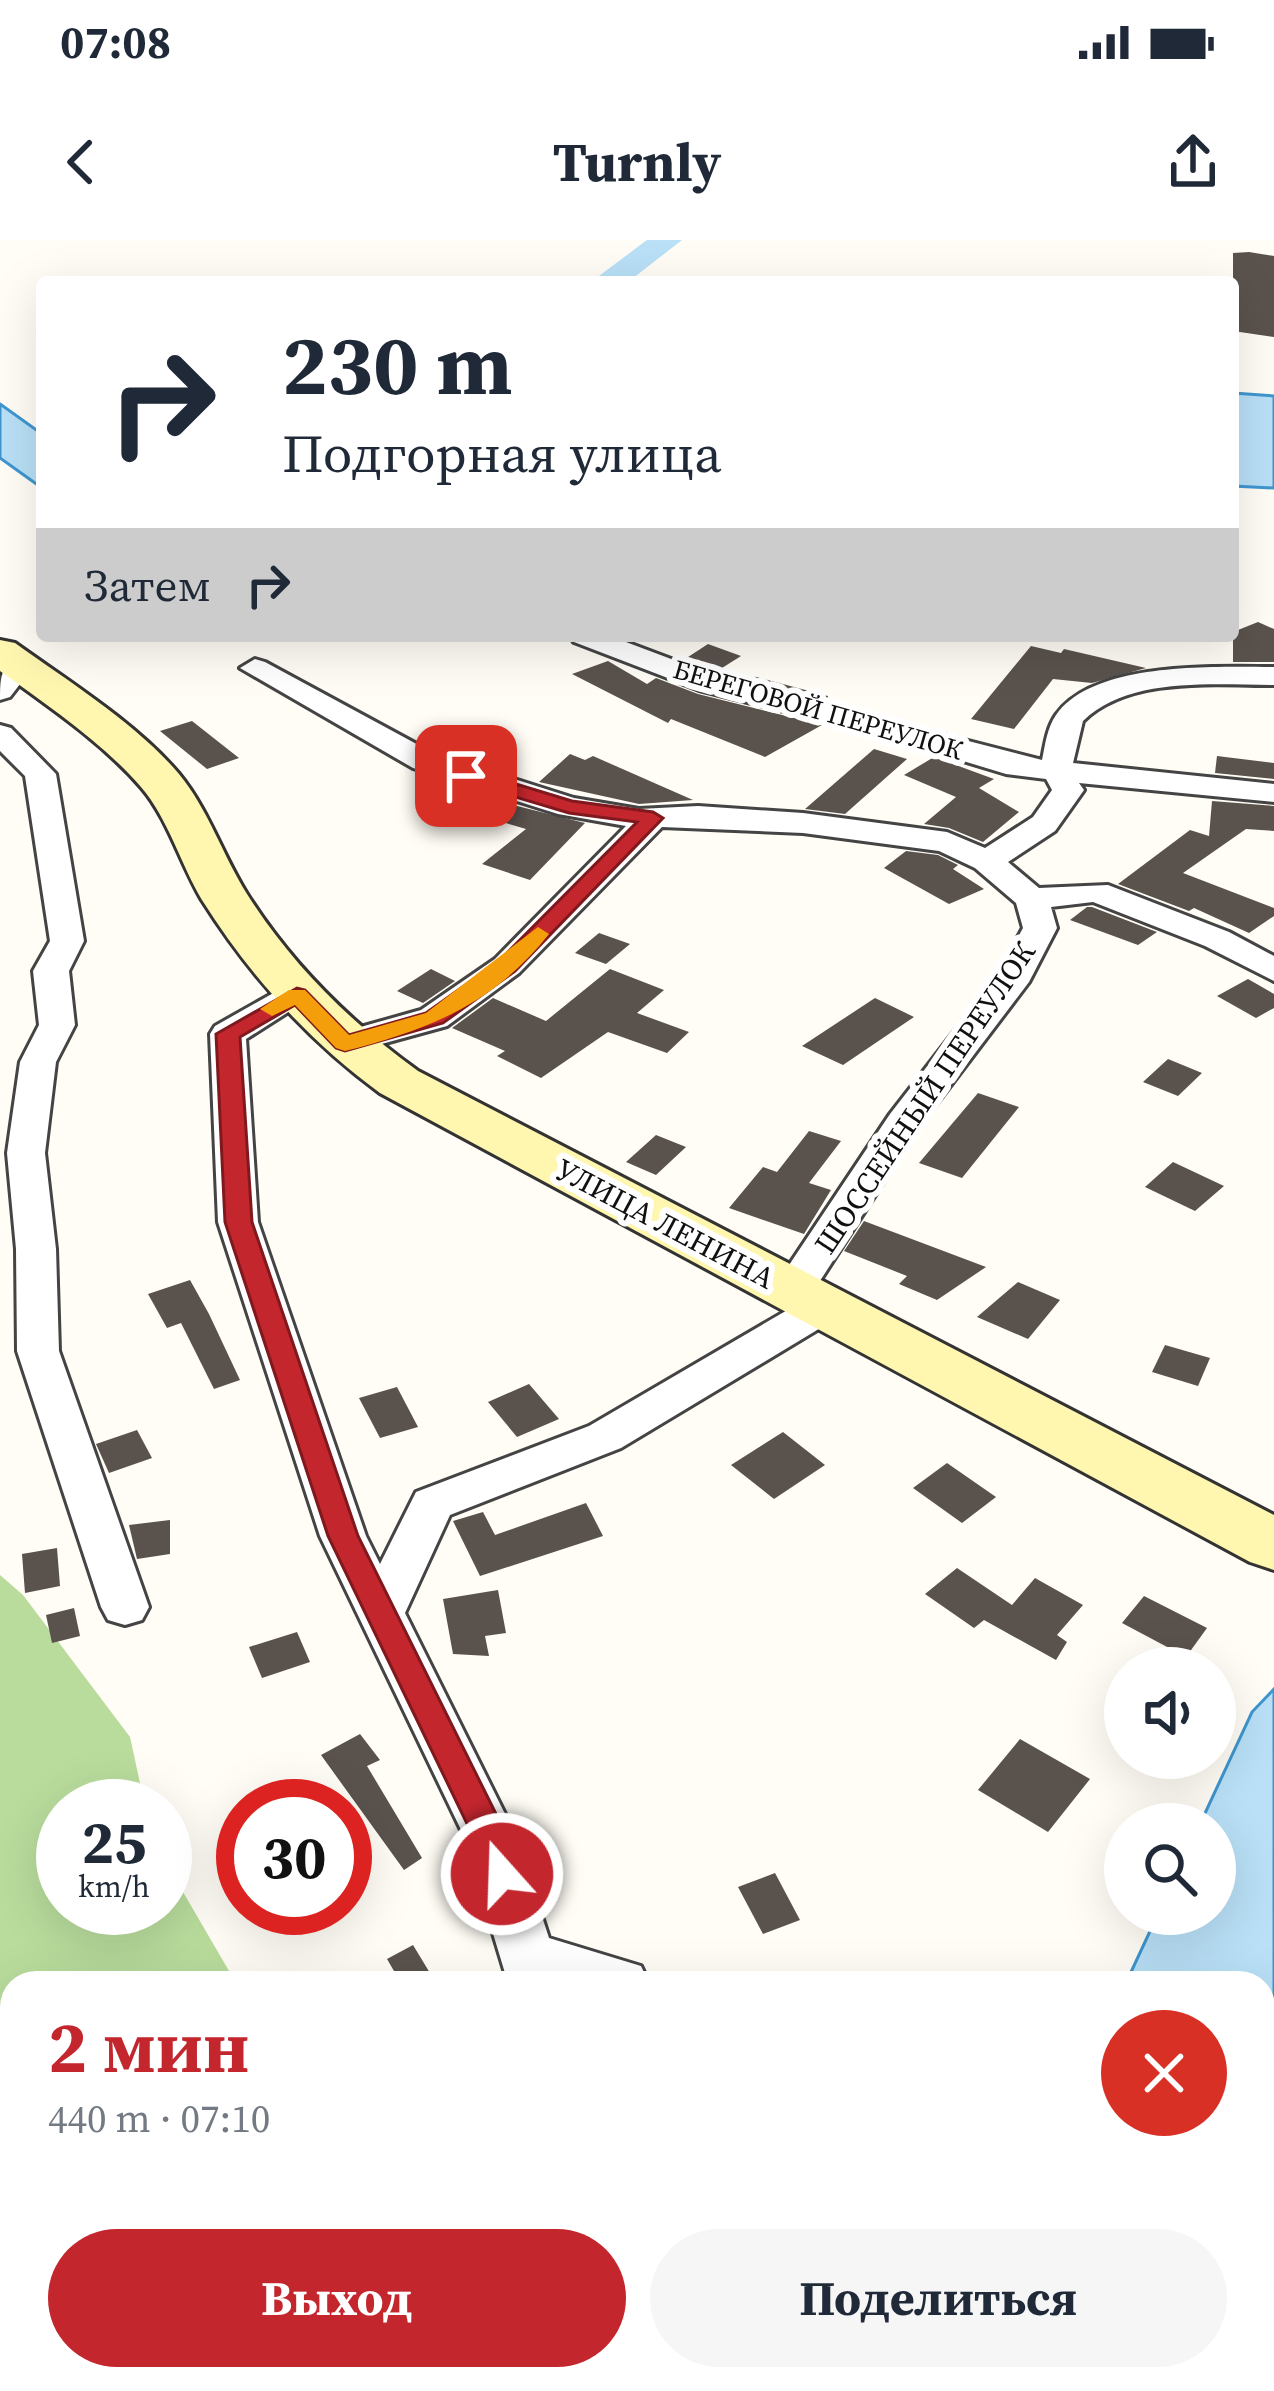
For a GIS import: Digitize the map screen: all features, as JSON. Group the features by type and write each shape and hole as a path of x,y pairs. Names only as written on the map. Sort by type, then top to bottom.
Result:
{"main road":[{"name":"УЛИЦА ЛЕНИНА","path":"6,670 77,707 162,782 226,899 297,994 345,1043 399,1082 1274,1545"}],"street":[{"name":"БЕРЕГОВОЙ ПЕРЕУЛОК","path":"600,642 709,684 871,723 1017,767 1274,793"},
{"path":"255,668 424,761 569,807 653,818 803,823 946,842 987,861 1032,899 1096,892 1217,938 1274,970"},
{"path":"987,861 1043,824 1067,790 1056,771 1069,718 1090,697 1136,684 1274,676"},
{"path":"0,734 40,774 67,941 51,971 57,1025 38,1062 26,1153 38,1351 125,1607"},
{"path":"345,1043 434,1018 507,966 653,818"},
{"name":"ШОССЕЙНЫЙ ПЕРЕУЛОК","path":"381,1613 432,1504 605,1437 807,1300 903,1122 1012,982 1040,928 1032,899"},
{"path":"297,994 228,1034 238,1222 343,1536 489,1834 532,1969"}],"green space":[{"path":"0,1575 23,1595 130,1737 139,1779 36,1779 36,1935 192,1935 192,1907 229,1971 0,1971"}],"water":[{"path":"1239,393 1274,396 1274,488 1239,486"},
{"path":"0,404 36,430 36,484 0,458"},
{"path":"1274,1689 1274,1971 1131,1971 1148,1935 1236,1935 1236,1803 1210,1803 1221,1779 1236,1779 1236,1746 1252,1712"}],"building":[{"path":"1233,253 1274,256 1274,337 1239,332 1239,276 1233,276"},
{"path":"1258,622 1274,629 1274,662 1233,662 1233,642 1239,642 1239,630"},
{"path":"708,644 741,656 722,668 828,696 827,700 685,659"},
{"path":"1031,646 1146,668 1092,683 1053,679 1014,729 971,719"},
{"path":"608,661 647,684 656,678 698,694 822,725 765,757 671,719 668,723 572,674"},
{"path":"192,721 239,758 207,769 160,731"},
{"path":"874,749 907,759 845,814 805,809"},
{"path":"570,754 585,760 593,756 693,800 639,804 539,782"},
{"path":"1217,756 1274,763 1274,779 1215,773"},
{"path":"934,757 994,779 979,788 1019,812 983,842 924,824 956,797 904,775"},
{"path":"1212,801 1274,806 1274,831 1246,829 1183,873 1274,908 1274,916 1249,933 1194,908 1189,911 1118,884 1190,830 1209,836"},
{"path":"513,805 585,823 530,880 482,864 526,829 495,820"},
{"path":"906,851 938,855 958,865 953,869 984,889 949,904 884,868"},
{"path":"1087,907 1157,932 1138,945 1070,920"},
{"path":"599,933 630,944 606,964 575,953"},
{"path":"431,969 455,981 423,1003 397,991"},
{"path":"610,969 664,990 637,1013 689,1032 667,1053 608,1032 541,1078 497,1056 505,1051 452,1028 493,998 546,1021"},
{"path":"1248,979 1274,994 1274,1008 1256,1018 1217,996"},
{"path":"875,998 914,1017 843,1065 802,1046"},
{"path":"1168,1059 1202,1073 1178,1096 1143,1082"},
{"path":"978,1093 1019,1107 962,1178 919,1163"},
{"path":"809,1131 841,1141 809,1183 831,1190 804,1234 729,1208 763,1167 777,1172"},
{"path":"656,1135 686,1147 656,1175 626,1162"},
{"path":"1173,1162 1224,1186 1195,1211 1145,1187"},
{"path":"864,1221 986,1267 937,1300 899,1284 907,1276 844,1251"},
{"path":"190,1280 240,1380 214,1389 181,1323 167,1328 148,1294"},
{"path":"1018,1282 1060,1300 1028,1339 977,1317"},
{"path":"1165,1345 1210,1358 1198,1386 1152,1372"},
{"path":"529,1384 559,1419 517,1437 488,1402"},
{"path":"397,1387 418,1427 380,1438 359,1398"},
{"path":"137,1430 152,1458 109,1473 96,1444"},
{"path":"783,1432 825,1465 774,1499 731,1465"},
{"path":"947,1463 996,1497 962,1523 913,1488"},
{"path":"586,1503 603,1536 480,1576 453,1521 483,1512 495,1535"},
{"path":"170,1520 170,1554 137,1559 129,1525"},
{"path":"57,1548 60,1586 25,1593 22,1554"},
{"path":"957,1568 1012,1605 1035,1578 1083,1605 1057,1635 1067,1642 1056,1660 984,1620 974,1628 925,1594"},
{"path":"498,1590 506,1633 485,1636 489,1656 453,1654 443,1599"},
{"path":"1144,1596 1207,1628 1193,1647 1167,1647 1122,1623"},
{"path":"74,1608 80,1636 52,1643 46,1615"},
{"path":"297,1632 310,1662 262,1678 249,1647"},
{"path":"360,1734 380,1760 367,1766 422,1858 404,1870 372,1826 372,1779 338,1779 321,1755"},
{"path":"1020,1739 1090,1779 1048,1832 978,1790"},
{"path":"775,1873 800,1920 763,1934 738,1887"},
{"path":"413,1945 429,1971 394,1971 387,1959"}],"waterway":[{"path":"616,276 667,240"}],"slow traffic":[{"path":"272,1009 297,994 345,1043 434,1018 507,966 538,934"}],"route":[{"path":"466,776 569,807 653,818 507,966 434,1018 345,1043 297,994 228,1034 238,1222 343,1536 489,1834 502,1874"}]}
